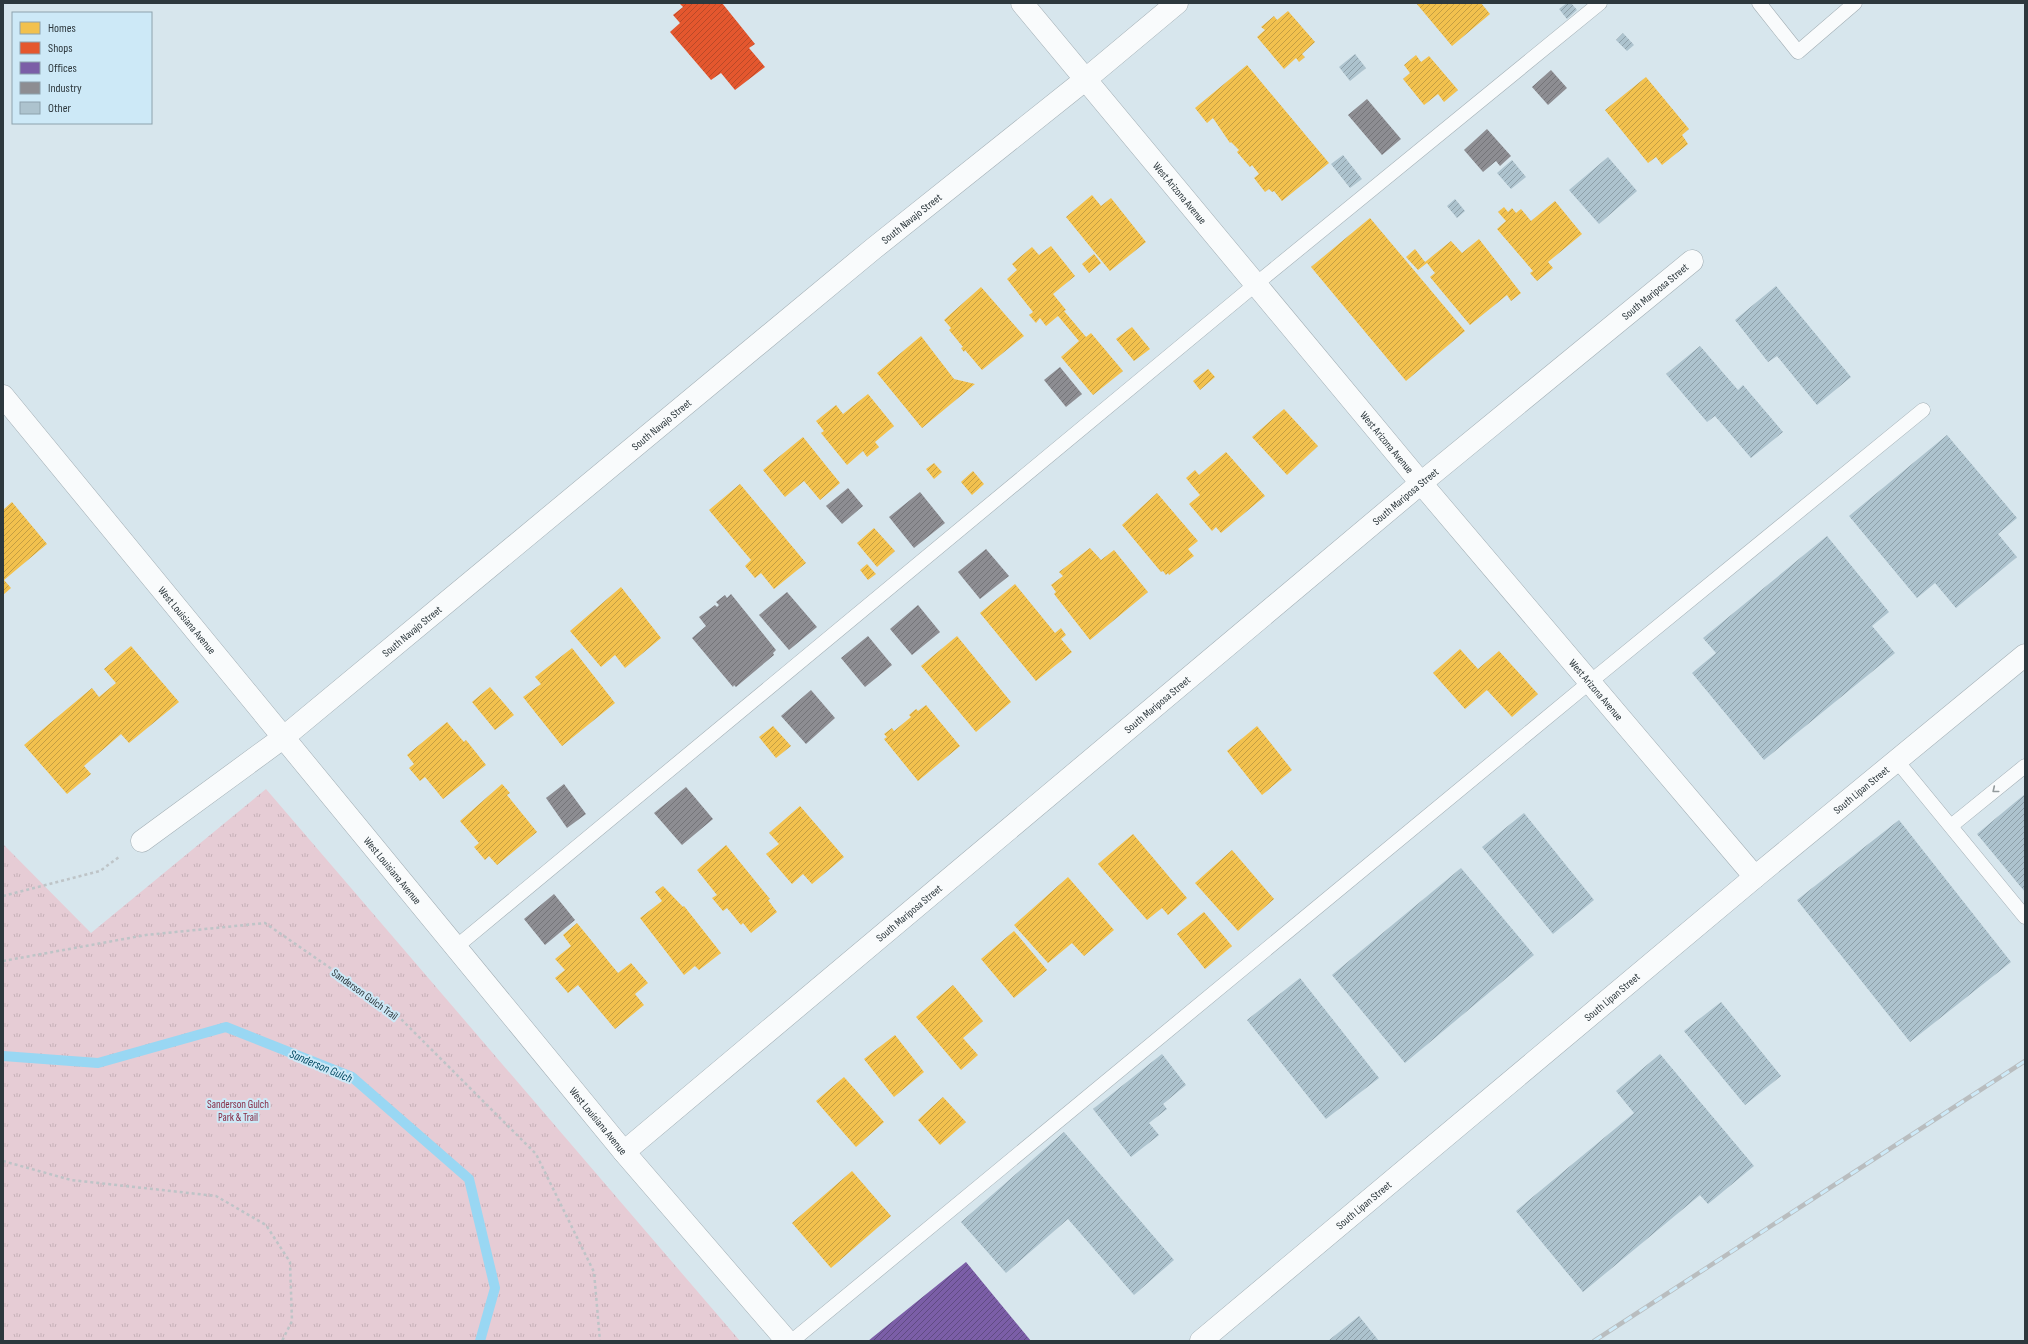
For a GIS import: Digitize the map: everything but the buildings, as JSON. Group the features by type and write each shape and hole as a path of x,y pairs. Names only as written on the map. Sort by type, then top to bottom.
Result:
{"street":[{"name":"West Arizona Avenue","path":"1022,3 1421,483 1756,877"},
{"name":"South Navajo Street","path":"142,841 284,737 873,249 1086,79 1177,3"},
{"name":"South Mariposa Street","path":"624,1152 1421,483 1692,262"},
{"name":"West Louisiana Avenue","path":"3,396 624,1152 787,1341"},
{"name":"South Lipan Street","path":"1202,1341 1756,877 2025,655"}],"lane":[{"path":"456,947 1256,284 1600,3"},
{"path":"1758,3 1798,52 1855,3"},
{"path":"792,1341 1590,682 1923,410"},
{"path":"1897,761 2025,917"},
{"path":"1950,826 2025,766"}],"path":[{"path":"3,896 100,871 142,841"},
{"name":"Sanderson Gulch Trail","path":"3,961 146,935 265,923 394,1012 536,1154 594,1272 600,1341"},
{"path":"3,1161 71,1180 216,1196 266,1225 290,1262 292,1321 282,1341"}],"green space":[{"name":"Sanderson Gulch Park & Trail","path":"266,789 740,1341 3,1341 3,844 91,933"}],"waterway":[{"name":"Sanderson Gulch","path":"3,1056 98,1063 226,1027 352,1077 469,1179 495,1288 480,1341"}],"railway":[{"path":"1594,1341 2025,1061"}]}
